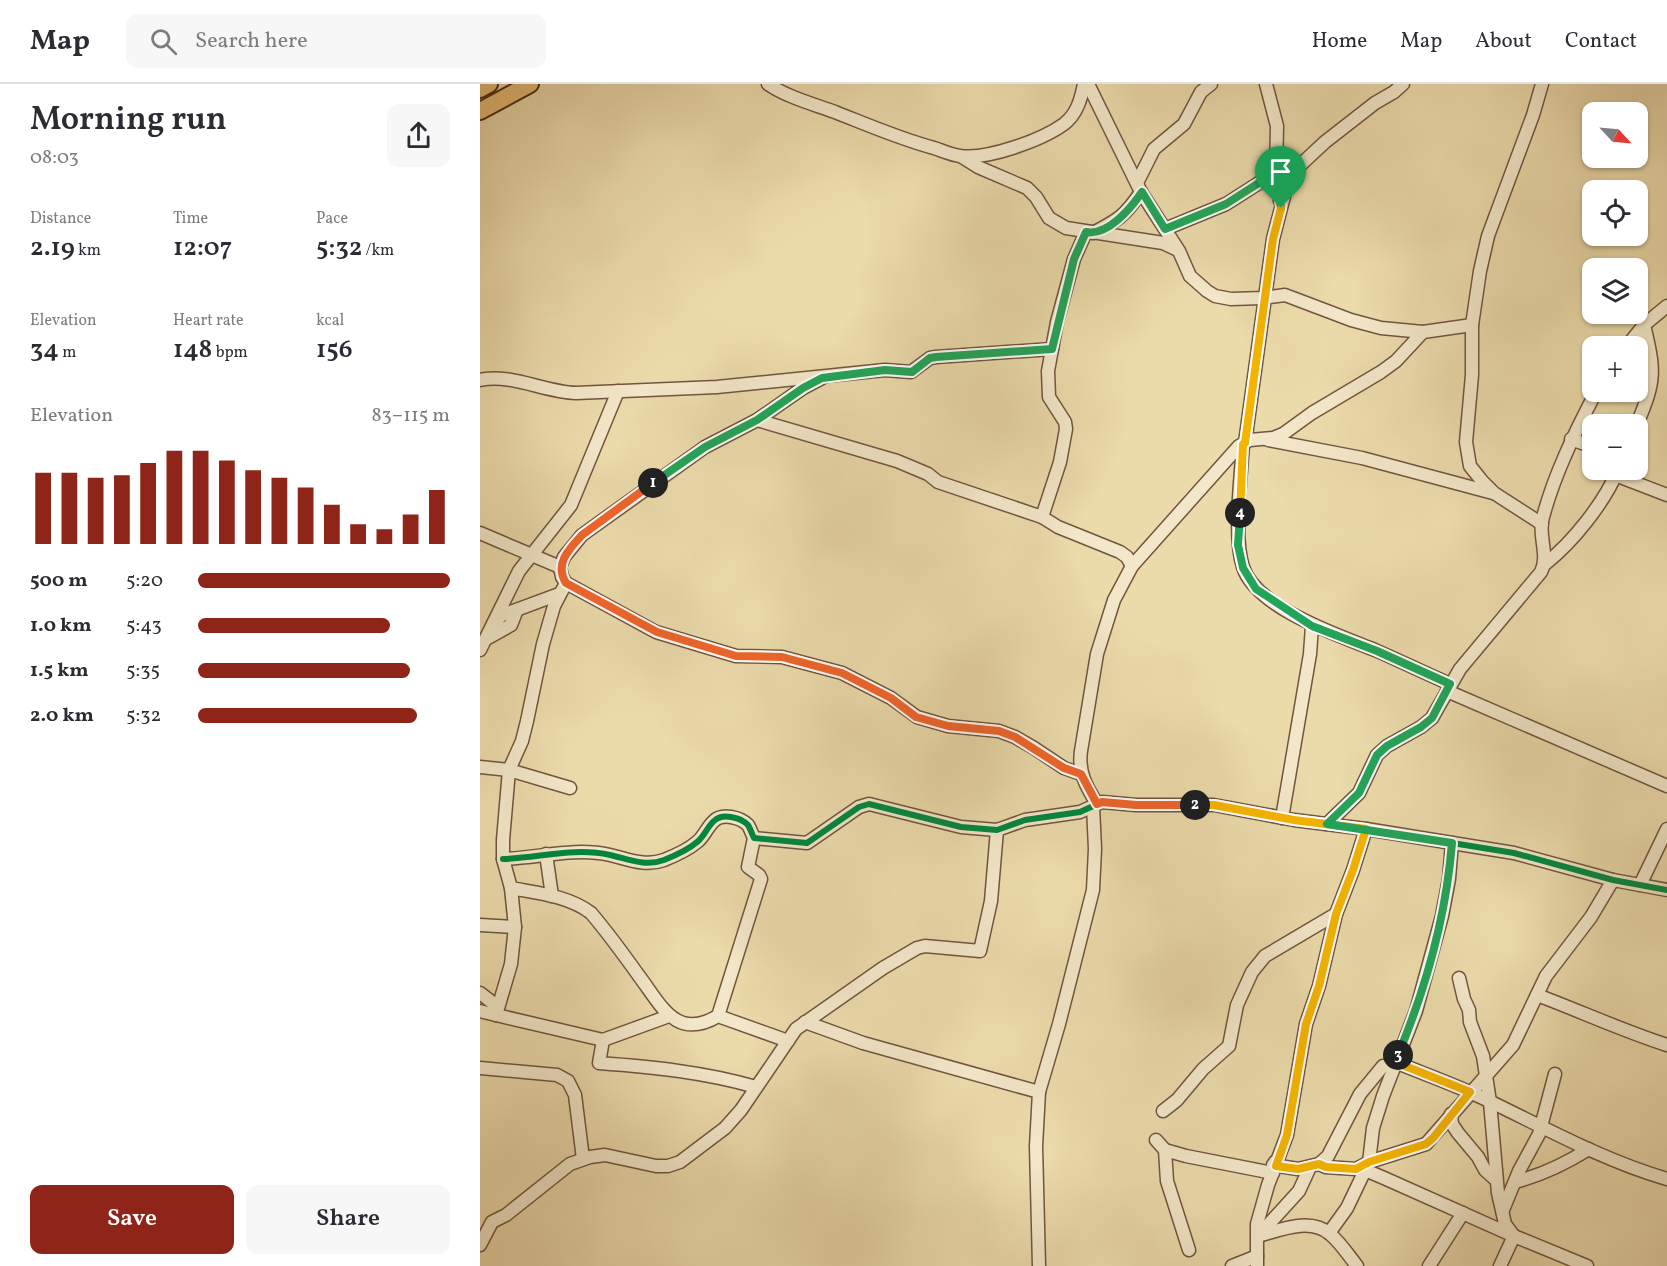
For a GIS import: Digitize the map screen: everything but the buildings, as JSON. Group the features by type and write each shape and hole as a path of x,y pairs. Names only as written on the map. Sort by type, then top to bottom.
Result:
{"highway":[{"path":"480,89 489,84"},
{"path":"480,111 530,84"}],"street":[{"path":"768,84 901,139 960,156 978,167 1027,188 1036,197 1049,218 1066,228 1163,243 1179,251"},
{"path":"960,156 984,156 998,153 1055,129 1065,123 1075,112 1086,84"},
{"path":"1086,84 1139,187 1179,251 1190,276 1215,296 1232,299 1291,296 1351,320 1381,328 1423,332 1472,325"},
{"path":"1042,516 1060,462 1066,429 1065,422 1049,397 1048,371 1074,259 1089,233 1120,219 1129,210 1154,149 1184,124 1201,92 1211,84"},
{"path":"1266,84 1277,126 1276,172 1281,208"},
{"path":"1402,84 1333,135 1296,169 1288,181 1273,239 1244,443 1238,545 1243,568 1256,589 1312,626 1377,651 1448,687 1667,786"},
{"path":"1542,84 1533,115 1488,236 1480,271 1472,325 1472,375 1466,442 1470,465 1494,493 1542,524"},
{"path":"1165,229 1226,204 1276,172"},
{"path":"1635,336 1644,325 1667,306"},
{"path":"1641,414 1652,382 1653,367 1644,325"},
{"path":"1039,1266 1036,1146 1039,1092 1093,890 1095,805 1081,774 1080,757 1097,654 1114,600 1132,566 1239,446 1283,434 1312,413 1381,372 1396,361 1423,332"},
{"path":"480,380 502,379 562,392 717,387 885,370 912,372 930,358 936,357 1052,349"},
{"path":"497,1011 511,964 515,927 511,888 503,859 509,771 522,741 543,644 562,588 560,567 564,557 582,535 705,447 757,420 803,388 822,378"},
{"path":"483,645 519,571 571,505 618,391"},
{"path":"1545,564 1542,524 1571,439 1591,402"},
{"path":"757,420 897,461 917,468 946,485 1042,516 1058,527 1120,552 1132,566"},
{"path":"1262,439 1362,458 1494,493"},
{"path":"1571,439 1582,443"},
{"path":"1327,824 1359,793 1377,755 1387,746 1421,727 1432,718 1460,669 1541,572 1545,564 1576,536 1612,480"},
{"path":"1634,480 1667,495"},
{"path":"480,533 560,567"},
{"path":"483,645 500,616 516,612 562,588"},
{"path":"562,588 657,632 736,656 782,657 842,673 891,698 916,717 948,726 999,731 1015,737 1064,768 1081,774"},
{"path":"1282,818 1310,654 1312,626"},
{"path":"480,767 509,771 570,788"},
{"path":"754,838 807,843 859,807 869,804 961,827 997,830 1025,820 1080,812 1102,802 1136,805 1214,805 1282,818 1514,853 1613,880 1667,890"},
{"path":"503,859 586,852 610,855 622,860 654,862 665,860 697,843 718,817 727,816 748,825 754,838 748,867 759,875 760,879 718,1016 705,1024 692,1025 669,1016 656,1002 591,913 583,907 552,896 511,888"},
{"path":"1232,1266 1257,1261 1257,1224 1287,1135 1306,1024 1319,986 1336,914 1366,829"},
{"path":"1640,885 1667,829"},
{"path":"481,1240 492,1222 506,1215 570,1164 605,1155 662,1166 680,1162 725,1128 796,1029 917,948 925,946 980,951 991,901 997,830"},
{"path":"1329,1233 1347,1208 1363,1167 1389,1064 1416,1011 1449,879 1452,843"},
{"path":"546,854 552,896"},
{"path":"1314,1165 1363,1167 1426,1144 1512,1045 1552,967 1591,917 1613,880"},
{"path":"1163,1111 1177,1100 1203,1069 1229,1046 1237,1005 1258,963 1265,956 1336,914"},
{"path":"480,926 515,927"},
{"path":"1459,978 1470,1022 1483,1056 1490,1102 1496,1180 1505,1224 1514,1236"},
{"path":"480,993 497,1011"},
{"path":"1537,995 1604,1020 1632,1034 1667,1045"},
{"path":"480,1011 497,1011 603,1040 669,1016"},
{"path":"718,1016 788,1041"},
{"path":"805,1022 864,1043 1039,1092"},
{"path":"603,1040 599,1063 684,1071 724,1078 756,1087"},
{"path":"1389,1064 1470,1092 1589,1149 1638,1170 1667,1179"},
{"path":"1189,1250 1167,1181 1160,1145 1186,1156 1298,1169 1314,1165 1328,1156 1360,1094 1389,1064"},
{"path":"480,1068 557,1075 568,1080 575,1095 583,1159"},
{"path":"1503,1210 1540,1127 1555,1074"},
{"path":"1451,1114 1452,1124 1458,1133 1478,1157 1485,1170 1496,1180"},
{"path":"1515,1182 1539,1176 1567,1163 1589,1149"},
{"path":"1258,1236 1299,1191 1314,1165"},
{"path":"1363,1167 1514,1236 1587,1266"},
{"path":"1429,1266 1463,1213"},
{"path":"1258,1236 1299,1225 1320,1228 1329,1233 1357,1266"},
{"path":"1500,1266 1514,1236"}],"cycle path":[{"path":"822,378 803,388 757,420 705,447 582,535 564,557 560,567 562,577 566,583 656,632 736,656 782,657 842,673 891,698 917,717 948,726 999,731 1015,737 1064,768 1081,774"},
{"path":"503,859 583,852 610,855 643,863 657,862 689,848 699,840 714,821 722,817 736,818 745,822 754,838 807,843 859,807 869,804 961,827 997,830 1025,820 1080,812 1102,802 1136,805 1214,805 1294,820 1514,853 1613,880 1667,890"}],"route":[{"path":"1281,208 1273,239 1245,443 1243,444 1238,545 1243,568 1256,589 1312,626 1377,651 1450,684 1438,711 1432,718 1421,727 1387,746 1377,755 1359,793 1327,824 1366,829 1452,843 1449,879 1442,916 1416,1011 1395,1062 1470,1092 1426,1144 1369,1162 1356,1169 1326,1167 1319,1164 1298,1169 1276,1166 1287,1135 1306,1024 1319,986 1336,914 1366,829 1294,820 1214,805 1136,805 1102,802 1097,804 1081,774 1064,768 1015,737 999,731 948,726 916,717 891,698 842,673 782,657 736,656 657,632 566,583 560,567 564,557 582,535 633,497 705,447 757,420 803,388 822,378 885,370 912,372 930,358 936,357 1052,349 1074,259 1086,232 1093,233 1120,219 1142,192 1165,229 1226,204 1276,172 1281,208"}]}
